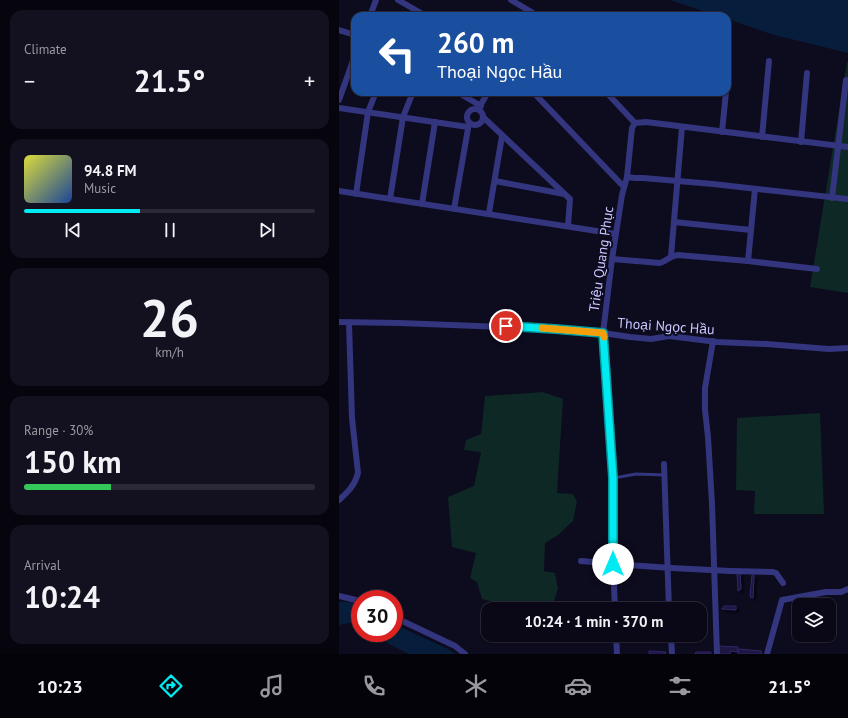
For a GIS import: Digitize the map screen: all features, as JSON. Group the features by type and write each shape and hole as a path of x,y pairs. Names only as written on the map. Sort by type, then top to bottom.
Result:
{"street":[{"path":"372,12 376,0"},
{"path":"398,0 419,12"},
{"path":"511,0 529,12"},
{"path":"339,30 351,34"},
{"path":"761,137 769,61"},
{"path":"339,100 351,66"},
{"path":"801,142 807,73"},
{"path":"832,198 846,80"},
{"path":"357,194 368,112 374,96"},
{"path":"390,199 403,117 411,96"},
{"path":"463,96 480,108 484,118 570,199 568,226"},
{"path":"480,108 486,96"},
{"path":"537,96 624,187"},
{"path":"610,96 635,123 646,122 848,147"},
{"path":"722,132 726,96"},
{"path":"339,108 473,126 481,124 484,118"},
{"path":"454,209 468,125 467,117 469,112 473,109 480,108"},
{"path":"422,204 435,122"},
{"name":"Triệu Quang Phục","path":"615,602 613,478 603,333 612,259 622,195 627,177 632,128 635,123"},
{"path":"671,256 682,127"},
{"path":"489,214 502,136"},
{"path":"627,177 848,199"},
{"path":"495,181 565,194"},
{"path":"748,261 755,189"},
{"path":"339,191 616,234"},
{"path":"674,222 751,230"},
{"path":"612,259 660,264 671,256 679,255 817,269"},
{"name":"Thoại Ngọc Hầu","path":"339,322 506,326 603,333 651,339 669,336 713,341 829,349 848,348"},
{"path":"339,500 356,481 357,473 352,418 349,323"},
{"path":"713,341 705,388 705,410 712,504 717,654"},
{"path":"664,464 669,602"},
{"path":"581,561 714,571 773,572 777,573 783,583"},
{"path":"767,654 782,600 826,592 841,592 848,589"},
{"path":"339,596 351,599"},
{"path":"403,621 455,646 465,654"},
{"path":"616,642 617,654"},
{"path":"671,642 672,654"}],"lane":[{"path":"613,478 637,474 665,475"}],"green space":[{"path":"848,62 848,293 810,287"},
{"path":"543,392 563,399 557,493 573,494 577,502 573,521 558,535 545,543 544,571 555,573 558,589 554,601 552,602 494,602 482,599 477,582 470,578 476,553 452,547 448,497 474,486 481,452 464,450 466,440 481,434 485,396"},
{"path":"820,413 824,514 754,514 755,491 736,490 737,418"}],"water":[{"path":"670,0 848,0 848,53 774,35 731,20 731,12 706,12"},
{"path":"339,602 351,602 351,623 339,625"},
{"path":"403,628 456,654 409,654 386,642 403,642"}],"building":[{"path":"737,573 740,573 741,589 738,591"},
{"path":"752,575 754,575 753,598 750,597"},
{"path":"724,606 736,606 736,610 722,609"},
{"path":"719,646 738,647 737,652 731,651 730,654 719,654"},
{"path":"739,649 761,651 762,654 738,654"},
{"path":"649,651 666,652 665,654 649,654"},
{"path":"696,652 711,652 711,654 695,654"}],"slow traffic":[{"path":"542,328 603,333 604,337"}],"route":[{"path":"506,326 603,333 613,478 613,564"}]}
